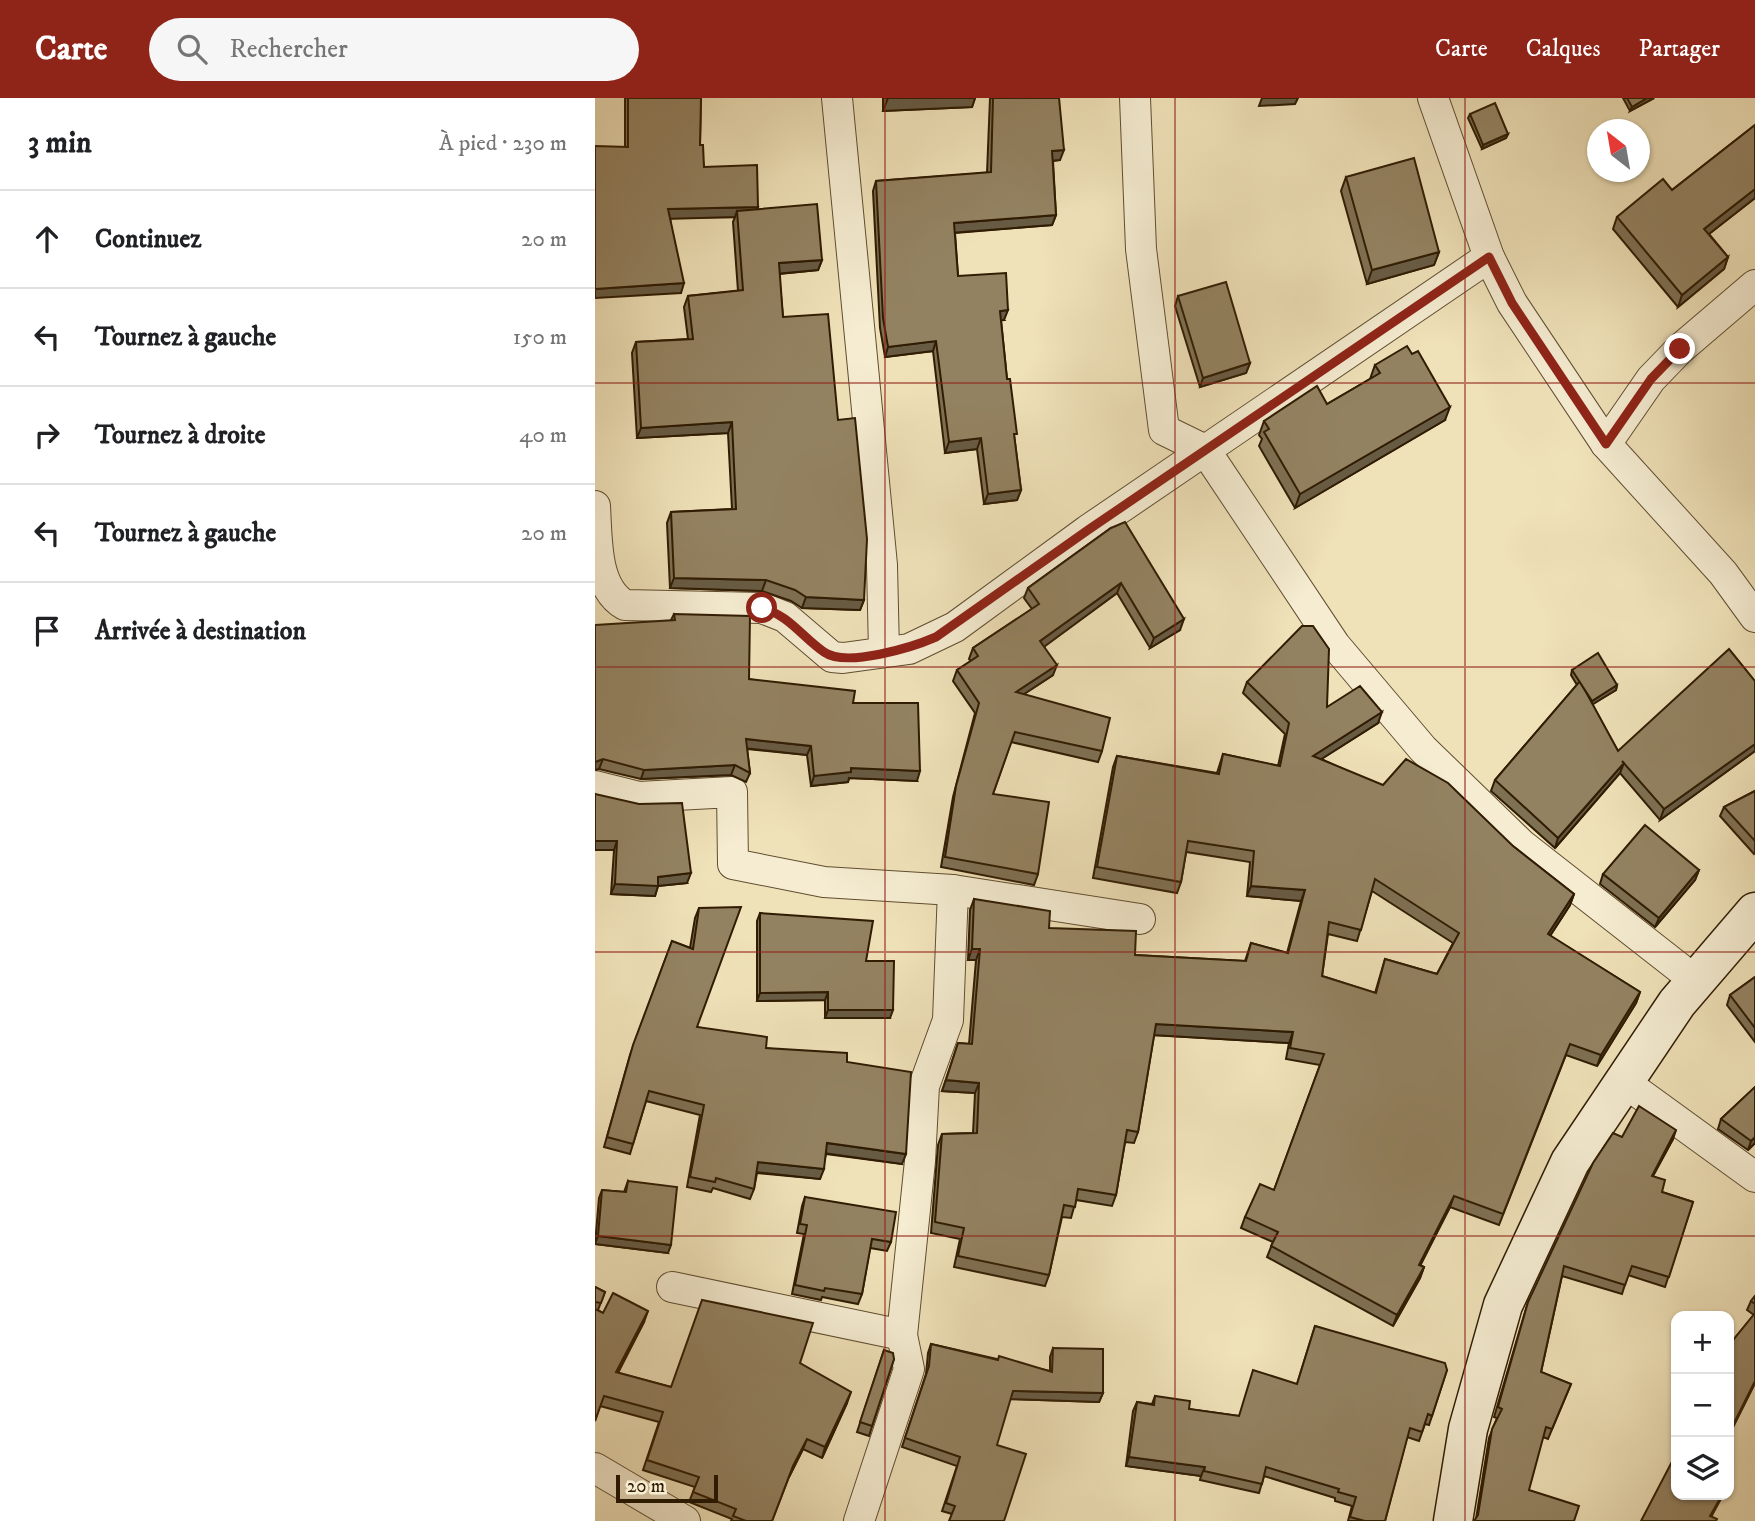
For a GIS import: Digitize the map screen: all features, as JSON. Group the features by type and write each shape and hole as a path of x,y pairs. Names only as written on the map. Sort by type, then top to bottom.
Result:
{"street":[{"path":"837,98 882,565 884,652"},
{"path":"1135,98 1141,249 1164,430 1205,450 1335,645 1423,749 1521,844 1696,981"},
{"path":"1433,98 1489,257 1512,303 1606,444 1723,573 1755,617"},
{"path":"595,506 603,599 648,607 762,608 785,617 832,657 843,658 909,649 955,627 1205,450 1489,257"},
{"path":"1606,444 1661,369 1755,285"},
{"path":"595,786 639,797 732,792 733,864 824,882 953,890 1140,919"},
{"path":"859,1521 909,1368 902,1335 920,1161 924,1086 948,1020 953,890"},
{"path":"1453,1521 1468,1429 1503,1305 1570,1162 1696,981 1755,912"},
{"path":"1624,1082 1755,1177"},
{"path":"672,1287 902,1335"},
{"path":"595,1468 685,1521"}],"building":[{"path":"628,98 701,98 700,145 703,145 704,167 757,165 758,207 668,209 684,283 595,289 595,146 628,147"},
{"path":"993,98 1059,98 1064,150 1052,151 1056,215 954,223 958,276 1006,273 1008,310 1000,311 1007,379 1010,379 1017,434 1014,434 1021,490 988,494 981,438 949,442 936,341 888,347 883,318 876,181 991,172"},
{"path":"1627,98 1647,98 1632,107"},
{"path":"1495,103 1508,134 1483,145 1470,114"},
{"path":"1755,125 1755,189 1704,229 1728,257 1682,295 1617,217 1663,179 1672,190"},
{"path":"1414,158 1439,252 1372,270 1346,177"},
{"path":"817,204 822,260 779,263 783,317 828,314 838,420 855,418 867,539 864,600 806,597 795,590 766,580 674,578 671,512 736,509 732,422 641,428 636,342 693,339 688,296 743,290 737,211"},
{"path":"1226,282 1250,363 1203,378 1178,296"},
{"path":"1407,346 1412,354 1418,351 1450,407 1300,494 1264,432 1269,429 1264,421 1317,386 1327,404 1380,373 1375,365"},
{"path":"1125,522 1184,619 1154,638 1121,583 1040,641 1057,665 1016,692 1110,718 1102,751 1015,732 993,794 1049,802 1038,874 945,857 956,786 979,703 957,670 978,656 973,648 1039,604 1028,588 1111,528"},
{"path":"674,614 750,616 749,679 855,691 853,703 918,703 920,771 851,768 851,772 814,776 811,746 746,739 750,773 735,765 644,770 603,759 595,762 595,625 675,620"},
{"path":"1302,626 1313,626 1329,649 1327,707 1360,686 1382,712 1313,756 1383,785 1406,759 1448,783 1513,846 1574,894 1548,934 1640,992 1601,1055 1570,1044 1503,1214 1454,1196 1419,1265 1424,1267 1397,1315 1271,1246 1278,1232 1245,1217 1260,1184 1274,1190 1324,1054 1290,1048 1293,1032 1156,1024 1138,1132 1127,1130 1116,1195 1078,1189 1075,1207 1064,1205 1049,1275 958,1256 964,1228 935,1222 942,1134 977,1133 979,1083 946,1080 958,1043 972,1044 980,949 972,949 974,899 1050,911 1049,928 1136,931 1135,955 1246,961 1251,943 1288,953 1305,890 1251,886 1254,851 1188,841 1181,882 1097,867 1117,756 1219,774 1223,754 1280,766 1289,723 1247,682","holes":["1375,879 1459,933 1437,974 1385,959 1376,993 1322,976 1329,922 1361,930"]},
{"path":"1729,649 1755,681 1755,744 1664,809 1624,763 1558,838 1495,780 1580,681 1618,751"},
{"path":"1598,653 1617,685 1592,701 1572,670"},
{"path":"1755,791 1755,841 1724,807"},
{"path":"595,794 639,804 682,803 691,873 658,877 658,886 615,884 617,841 595,841"},
{"path":"1645,825 1699,870 1659,918 1603,874"},
{"path":"741,907 697,1027 767,1037 766,1048 847,1053 847,1062 911,1072 906,1154 827,1143 824,1169 758,1162 754,1189 716,1178 715,1182 690,1177 704,1105 649,1091 633,1144 607,1137 633,1045 672,941 693,949 699,908"},
{"path":"760,913 873,921 866,961 894,961 893,1010 828,1010 828,992 760,993"},
{"path":"1755,977 1755,1028 1730,995"},
{"path":"1755,1087 1755,1137 1751,1141 1721,1119"},
{"path":"1639,1106 1676,1130 1652,1176 1665,1180 1662,1192 1693,1202 1669,1277 1632,1266 1625,1285 1564,1266 1541,1372 1571,1384 1552,1429 1546,1427 1529,1490 1579,1506 1574,1521 1474,1521 1478,1515 1492,1429 1502,1409 1498,1407 1528,1302 1593,1163 1613,1133 1622,1137"},
{"path":"628,1181 677,1187 671,1245 598,1236 602,1190 626,1192"},
{"path":"805,1197 896,1212 891,1242 872,1239 862,1294 795,1285 807,1225 800,1224"},
{"path":"595,1287 605,1292 601,1303 595,1302"},
{"path":"613,1293 648,1311 616,1372 671,1387 702,1300 813,1323 800,1363 851,1392 825,1447 807,1439 793,1466 772,1521 746,1521 733,1516 736,1509 693,1492 699,1477 647,1460 663,1412 604,1396 595,1421 595,1309 603,1313"},
{"path":"1755,1313 1755,1381 1734,1423 1734,1374 1734,1339"},
{"path":"1315,1326 1445,1363 1447,1370 1432,1416 1428,1414 1422,1432 1410,1428 1385,1521 1365,1521 1350,1517 1356,1497 1338,1492 1339,1489 1266,1467 1262,1484 1204,1471 1205,1467 1129,1457 1137,1402 1154,1405 1155,1396 1190,1401 1189,1409 1239,1416 1253,1370 1297,1384"},
{"path":"931,1344 998,1360 999,1356 1052,1372 1053,1348 1103,1349 1103,1393 1013,1391 997,1445 1026,1454 1004,1521 949,1521 955,1506 946,1503 960,1457 905,1438 929,1366"},
{"path":"884,1350 893,1353 894,1359 872,1426 860,1422"},
{"path":"1671,1464 1671,1500 1719,1500 1710,1516 1717,1519 1716,1521 1641,1521"}],"route":[{"path":"762,608 785,617 832,657 843,658 909,649 936,637 955,627 1088,530 1489,257 1512,303 1606,444 1651,379 1680,349"}]}
